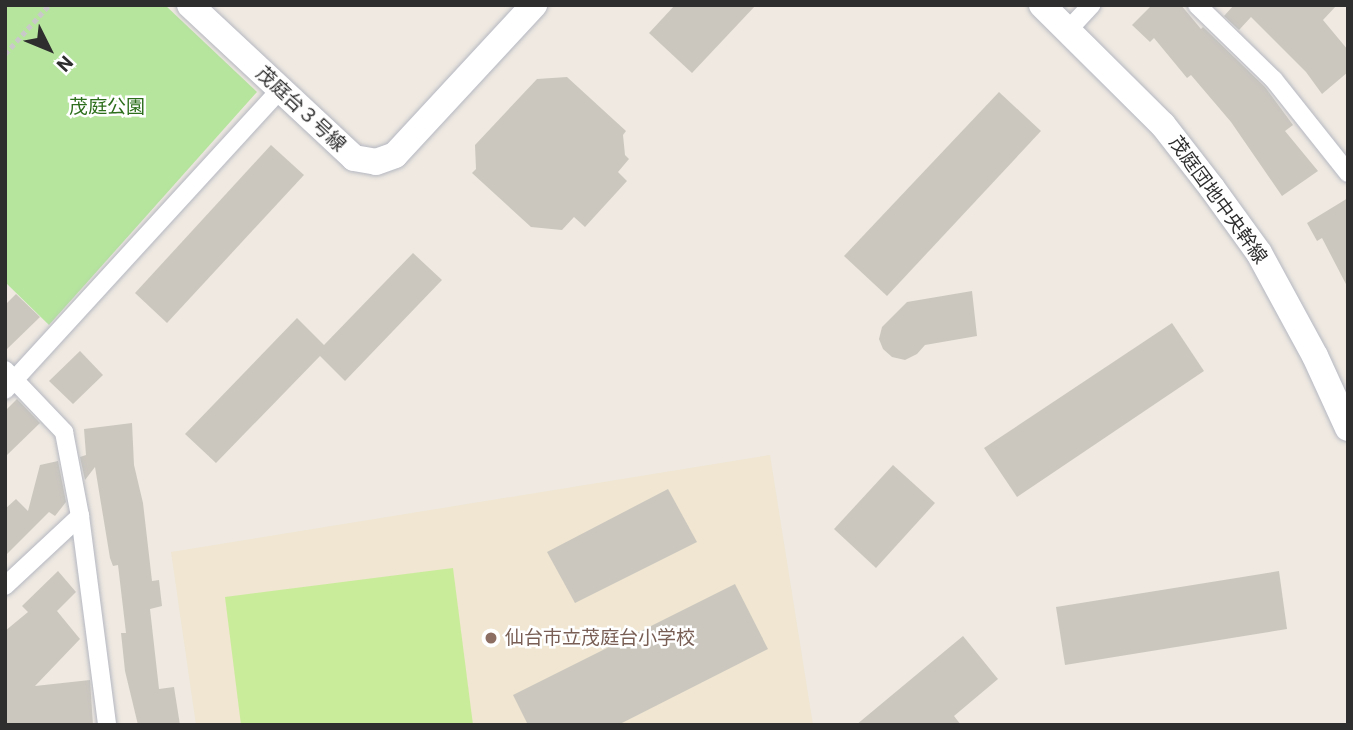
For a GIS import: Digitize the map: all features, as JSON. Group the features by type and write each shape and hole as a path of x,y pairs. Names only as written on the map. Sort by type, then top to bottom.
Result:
{"street":[{"name":"茂庭台３号線","path":"190,5 354,158 376,162 395,155 534,5"},
{"name":"茂庭団地中央幹線","path":"1042,5 1163,125 1259,253 1315,356 1348,428"},
{"path":"1069,29 1091,5"},
{"path":"1197,5 1274,80 1346,166"},
{"path":"107,725 80,516 64,432 9,380 280,90"},
{"path":"5,586 80,516"}],"path":[{"path":"5,54 49,5"}],"shaded area":[{"name":"仙台市立茂庭台小学校","path":"770,455 813,725 196,725 171,552"}],"green space":[{"name":"茂庭公園","path":"5,5 165,5 257,92 49,325 5,282"},
{"path":"453,568 473,725 241,725 225,597"}],"building":[{"path":"675,5 756,5 692,73 649,33"},
{"path":"1152,5 1181,5 1201,29 1203,27 1265,87 1293,125 1285,131 1318,171 1282,196 1231,122 1191,75 1187,78 1154,38 1150,42 1132,25"},
{"path":"1234,5 1337,5 1323,20 1348,50 1348,72 1322,94 1306,72 1251,17 1239,30 1224,16"},
{"path":"567,77 626,131 623,135 625,155 629,159 618,172 627,181 585,227 574,217 562,230 531,227 472,173 476,169 475,145 537,79"},
{"path":"999,92 1041,131 887,296 844,256"},
{"path":"271,145 304,175 167,323 135,293"},
{"path":"1348,198 1348,288 1322,238 1317,241 1307,223"},
{"path":"413,253 442,280 345,381 320,356 216,463 185,434 297,318 324,345"},
{"path":"972,291 977,336 925,345 917,354 905,360 892,357 883,349 879,339 882,327 907,302"},
{"path":"16,294 40,317 5,351 5,305"},
{"path":"1172,323 1204,371 1017,497 984,448"},
{"path":"80,351 103,375 73,404 49,381"},
{"path":"17,399 40,423 5,457 5,411"},
{"path":"132,423 134,465 143,503 152,581 159,580 162,606 150,609 159,689 174,687 180,725 138,725 125,671 121,633 126,633 118,565 113,566 110,558 95,467 85,480 80,457 86,455 84,429"},
{"path":"58,461 66,502 55,516 49,512 5,556 5,509 16,499 28,511 40,465"},
{"path":"893,465 935,503 876,568 834,529"},
{"path":"668,489 697,542 575,603 547,552"},
{"path":"58,571 76,592 57,611 80,639 35,686 90,680 93,725 5,725 5,631 28,612 22,606"},
{"path":"1279,571 1287,629 1065,665 1056,607"},
{"path":"735,584 768,649 618,725 528,725 513,695"},
{"path":"963,636 998,679 954,716 961,725 856,725"}],"place":[{"name":"仙台市立茂庭台小学校","path":"491,638"}]}
